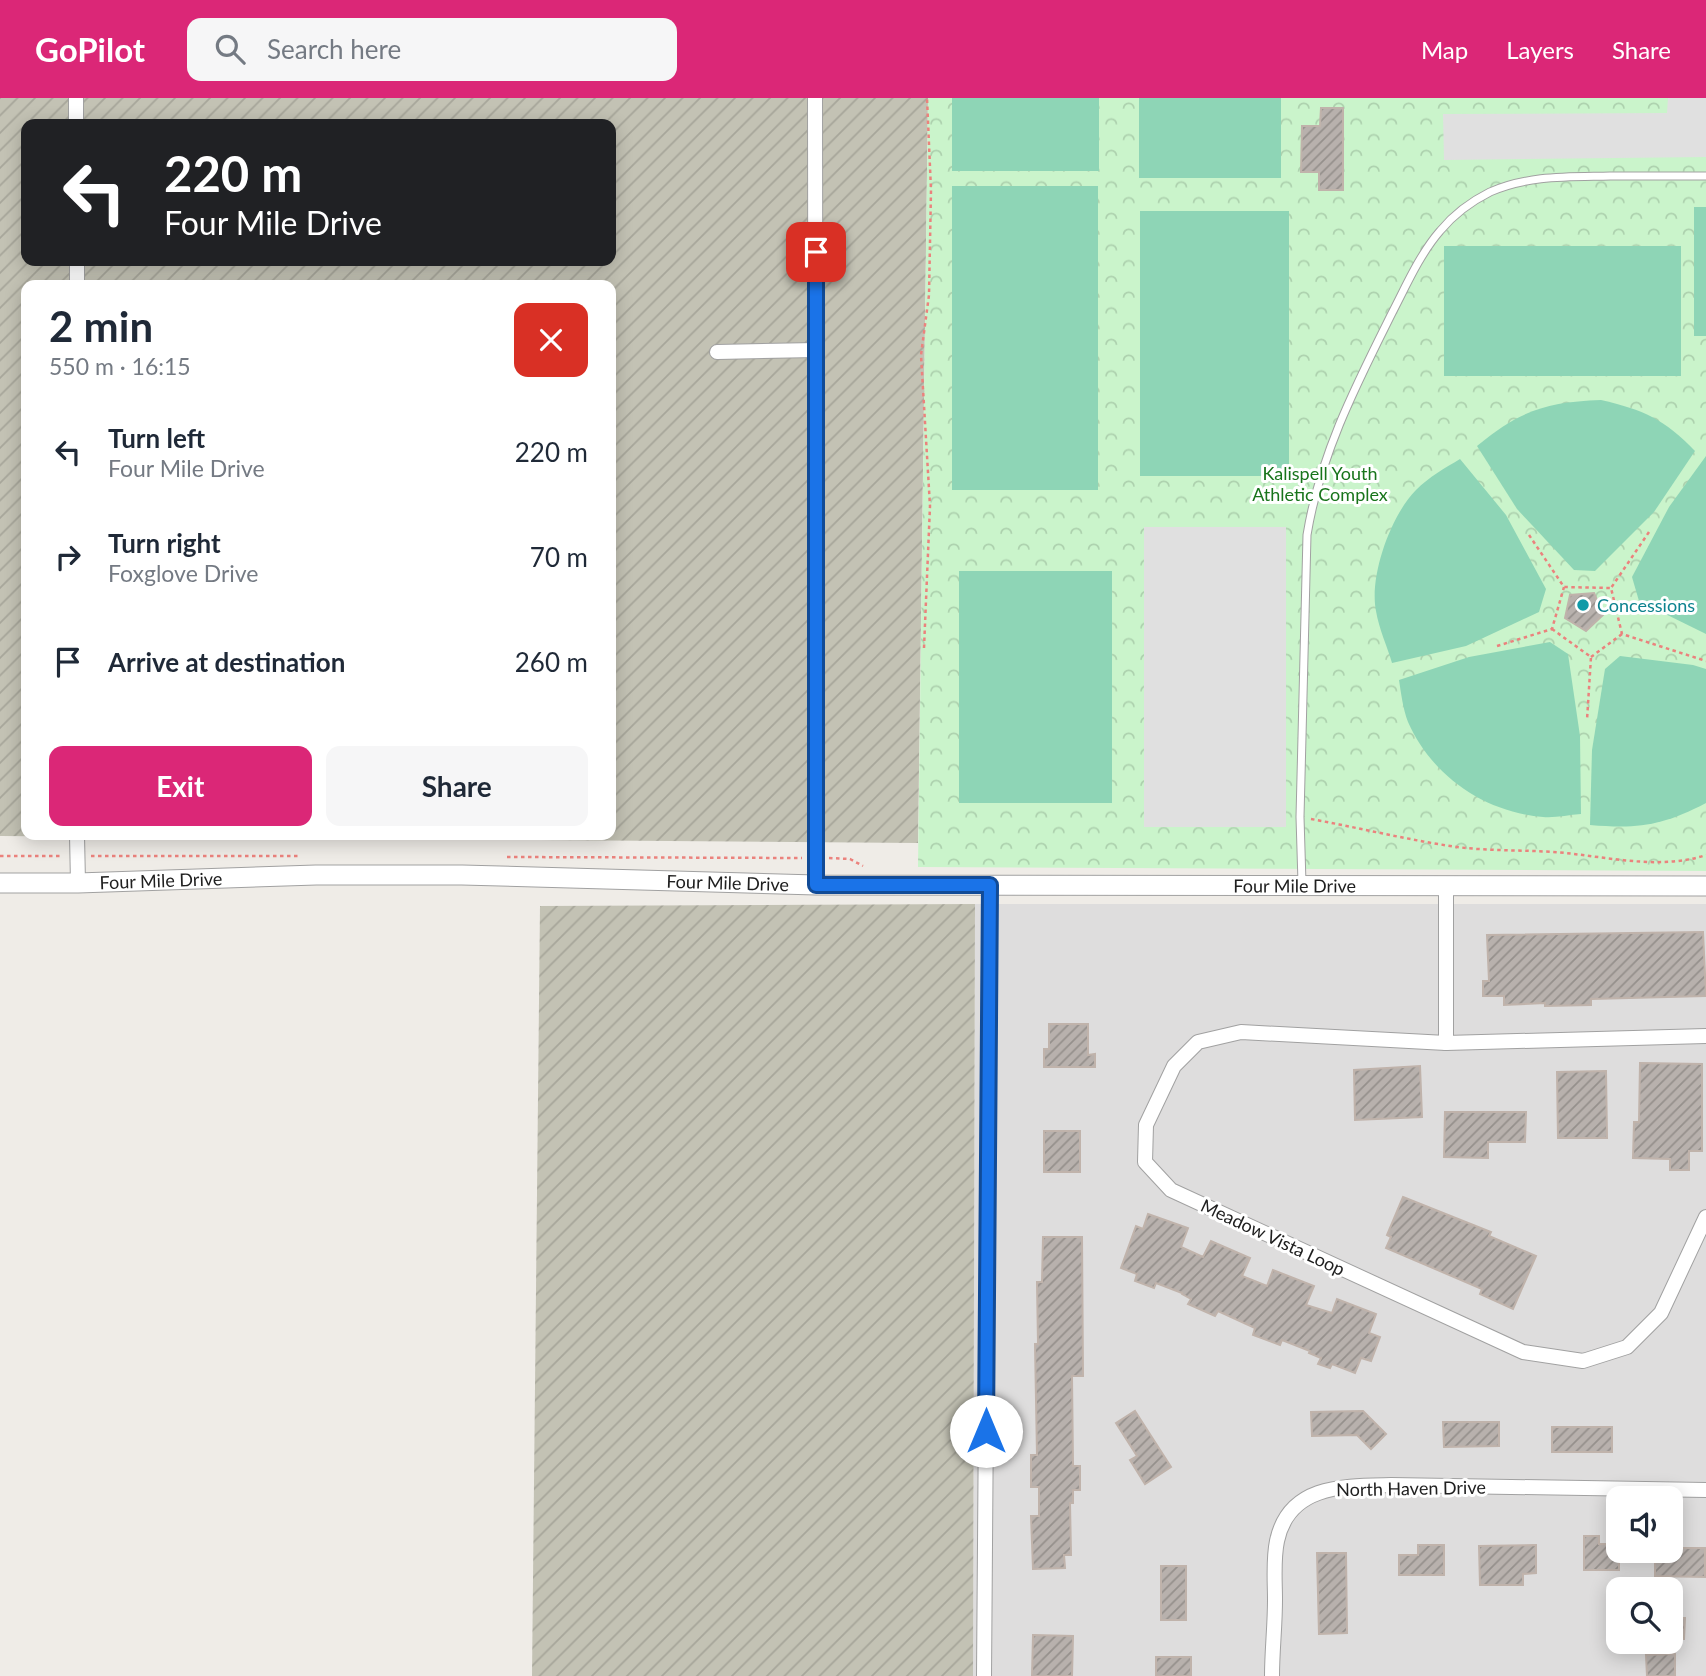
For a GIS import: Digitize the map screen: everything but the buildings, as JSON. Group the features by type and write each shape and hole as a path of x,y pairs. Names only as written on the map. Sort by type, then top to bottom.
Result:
{"street":[{"path":"76,98 76,119"},
{"path":"815,98 816,885"},
{"path":"717,352 816,351"},
{"path":"77,840 78,884"},
{"name":"Four Mile Drive","path":"0,883 78,884 342,875 462,875 816,885 1706,886"},
{"path":"1446,884 1446,1043"},
{"path":"984,1676 990,885"},
{"name":"Meadow Vista Loop","path":"1706,1036 1446,1043 1241,1032 1198,1041 1174,1066 1146,1125 1145,1162 1171,1190 1523,1352 1583,1360 1628,1347 1661,1313 1706,1217"},
{"name":"North Haven Drive","path":"1272,1676 1277,1539 1286,1518 1294,1508 1316,1493 1344,1486 1391,1485 1706,1490"}],"lane":[{"path":"1302,884 1300,817 1307,535 1313,499 1346,406 1413,272 1438,232 1463,207 1492,192 1529,180 1567,177 1706,176"}],"path":[{"path":"924,648 930,506 920,355 929,295 931,190 927,98"},
{"path":"1622,634 1611,588 1649,532"},
{"path":"1529,535 1564,587 1552,629"},
{"path":"1564,587 1611,588"},
{"path":"1497,646 1552,629"},
{"path":"1552,629 1591,657"},
{"path":"1587,719 1591,657 1622,634"},
{"path":"1622,634 1706,661"},
{"path":"1300,817 1459,847 1533,850 1665,862 1685,861 1706,855"}],"shaded area":[{"path":"0,98 928,98 918,843 525,840 616,840 616,280 21,280 21,836 0,836"},
{"path":"1668,98 1706,98 1706,157 1444,160 1443,114 1667,113"},
{"path":"1144,527 1286,527 1286,827 1144,827"},
{"path":"975,904 1706,904 1706,1676 973,1676"},
{"path":"975,904 973,1676 532,1676 540,906"}],"green space":[{"name":"Kalispell Youth Athletic Complex","path":"928,98 1706,98 1706,871 918,867"},
{"path":"952,98 1099,98 1099,171 952,171"},
{"path":"1139,98 1281,98 1281,178 1139,178"},
{"path":"952,186 1098,186 1098,490 952,490"},
{"path":"1694,207 1706,207 1706,336 1694,336"},
{"path":"1140,211 1289,211 1289,476 1140,476"},
{"path":"1444,246 1681,246 1681,376 1444,376"},
{"path":"1601,400 1652,417 1663,423 1695,451 1654,512 1595,571 1574,570 1517,509 1477,446 1506,424 1534,411 1564,403"},
{"path":"1706,456 1706,634 1639,601 1632,577 1669,507"},
{"path":"1460,459 1506,515 1546,589 1539,612 1466,646 1392,663 1379,624 1375,597 1384,547 1398,515 1416,490"},
{"path":"959,571 1112,571 1112,803 959,803"},
{"path":"1550,642 1568,654 1580,736 1581,814 1548,817 1500,808 1462,788 1446,774 1431,759 1408,722 1399,680 1469,657"},
{"path":"1620,656 1706,669 1706,803 1676,817 1650,824 1590,825 1592,750 1605,669"}],"place":[{"name":"Concessions","path":"1583,605"}],"route":[{"path":"816,252 816,885 990,885 986,1431"}]}
